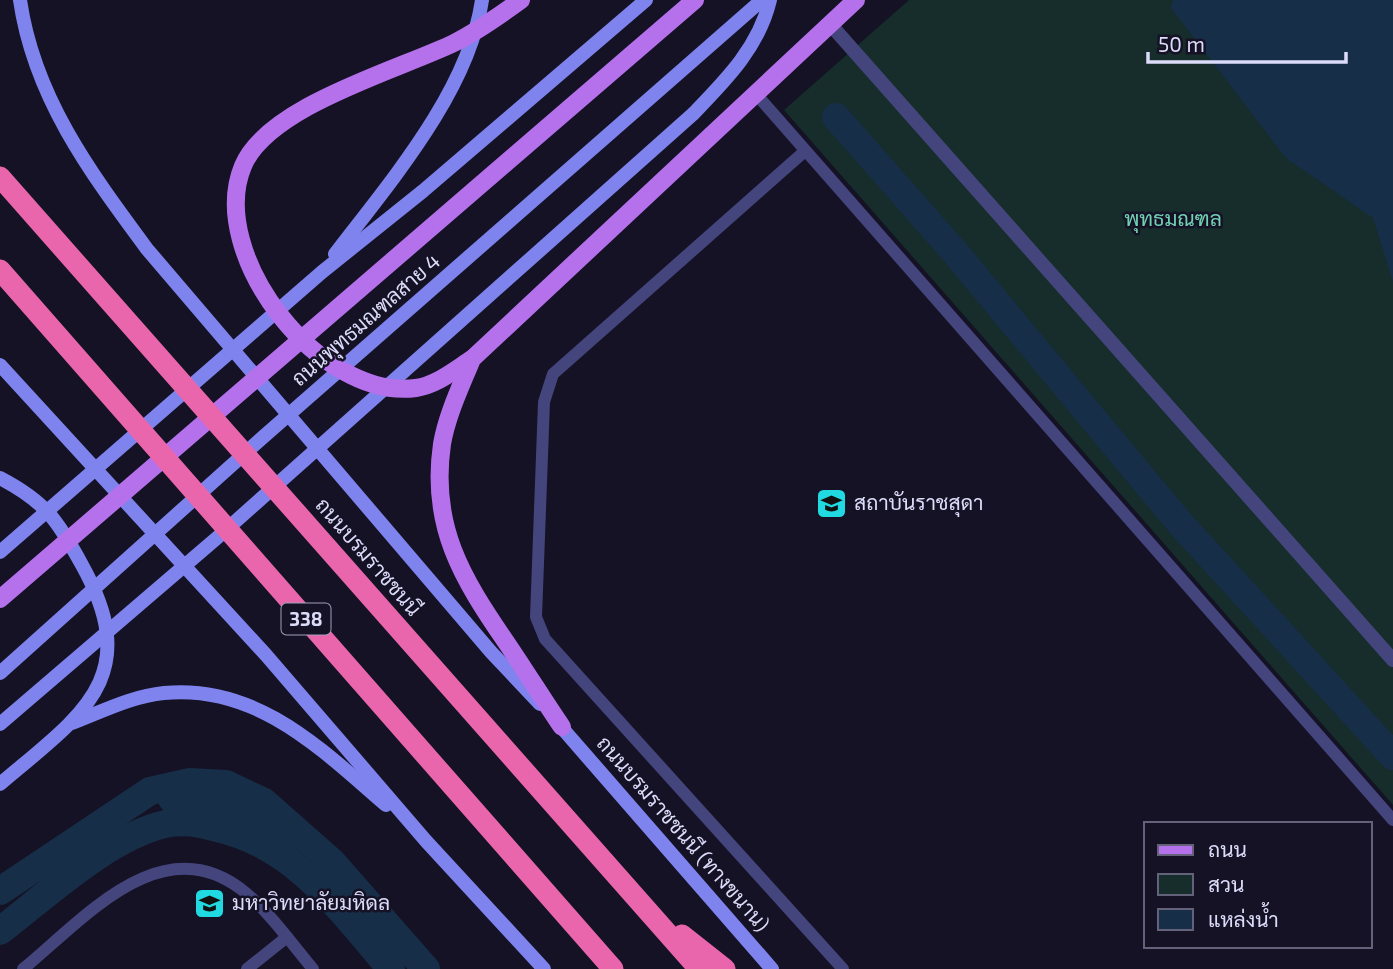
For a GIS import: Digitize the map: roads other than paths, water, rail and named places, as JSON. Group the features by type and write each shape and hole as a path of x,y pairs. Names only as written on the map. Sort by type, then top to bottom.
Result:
{"highway":[{"name":"ถนนบรมราชชนนี","path":"0,177 699,969"},
{"name":"338","path":"0,270 613,969"},
{"path":"639,901 725,969"}],"main road":[{"name":"ถนนบรมราชชนนี (ทางขนาน)","path":"20,0 36,68 55,113 98,183 147,249 491,652 562,727 772,969"},
{"path":"322,272 423,139 465,57 482,0"},
{"path":"521,0 456,42 309,105 285,120 263,139 243,165 234,204 247,254 264,294 288,328 323,359 359,380 417,388 438,380 472,359 856,0"},
{"path":"0,552 322,272 423,191 646,0"},
{"path":"0,599 695,0"},
{"name":"ถนนพุทธมณฑลสาย 4","path":"0,673 252,447 762,0"},
{"path":"0,724 218,537 693,114 737,69 765,20 770,0"},
{"path":"472,359 442,441 440,494 451,548 472,593 562,727"},
{"path":"0,365 266,655 426,841 544,969"},
{"path":"0,478 31,494 49,512 92,582 110,639 107,665 96,691 72,723 0,784"},
{"path":"72,723 122,704 163,693 216,696 245,703 279,718 309,738 426,841"}],"street":[{"path":"830,24 1393,660"}],"lane":[{"path":"756,94 1393,820"},
{"path":"805,151 552,374 544,402 536,617 545,639 843,969"},
{"path":"23,969 127,883 166,869 202,871 225,879 247,893 313,969"},
{"path":"247,969 287,937"}],"water":[{"path":"1173,0 1393,0 1393,282 1373,218 1286,158 1171,8"}],"waterway":[{"path":"836,117 953,250 1179,522 1393,756"},
{"path":"0,891 150,791 190,782 226,784 264,802 332,862 426,969"},
{"path":"172,799 216,804 272,829 289,842"},
{"path":"0,931 78,869 121,842 165,824 191,823 245,837 270,849 293,865 335,904 391,969"}],"place":[{"name":"สถาบันราชสุดา","path":"831,503"},
{"name":"มหาวิทยาลัยมหิดล","path":"209,903"}],"park label":[{"name":"พุทธมณฑล","path":"1173,219"}]}
